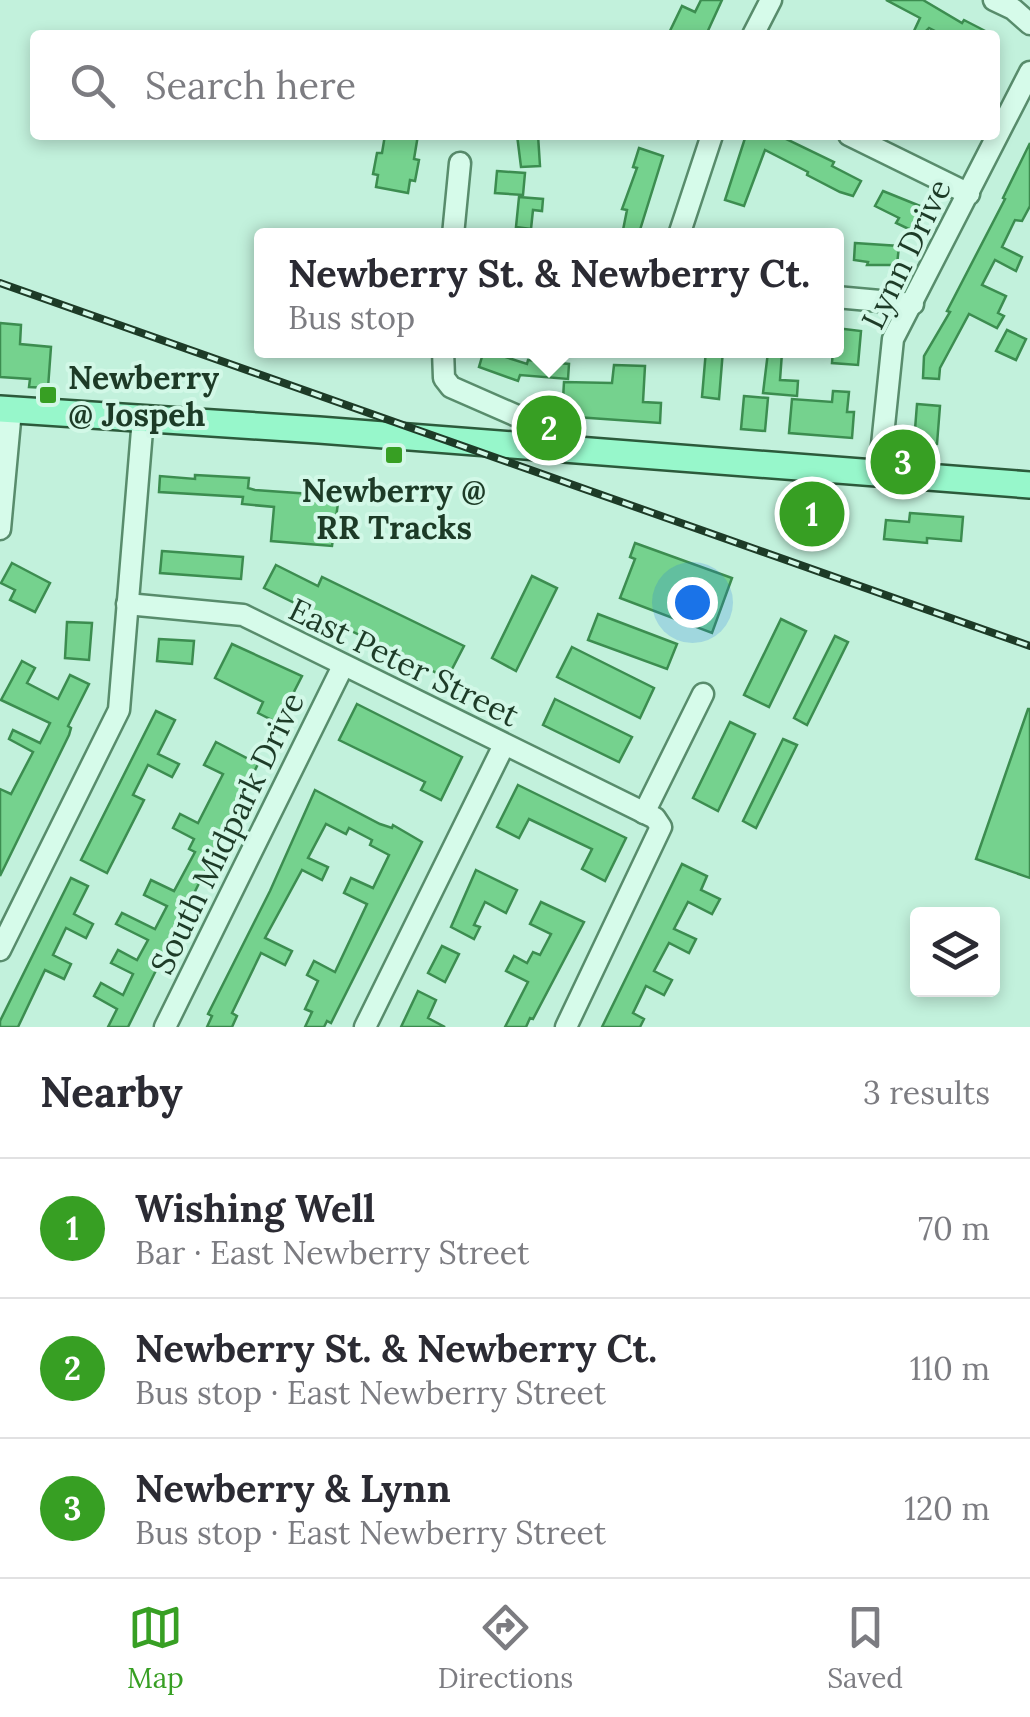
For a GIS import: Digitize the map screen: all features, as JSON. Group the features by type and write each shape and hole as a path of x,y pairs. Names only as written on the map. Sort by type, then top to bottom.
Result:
{"main road":[{"path":"6,410 1030,486"}],"street":[{"path":"756,30 771,0"},
{"path":"994,0 1013,9 1030,24"},
{"name":"Lynn Drive","path":"1000,131 1030,72"},
{"path":"683,228 710,140"},
{"path":"859,140 968,194"},
{"name":"Lynn Drive","path":"879,474 893,339 995,140"},
{"path":"454,228 460,162"},
{"path":"844,298 912,304"},
{"path":"443,358 444,378 450,387 524,419 529,429 528,447"},
{"path":"0,529 6,410"},
{"path":"0,950 118,710 143,418"},
{"name":"East Peter Street","path":"127,604 242,615 644,813"},
{"name":"South Midpark Drive","path":"165,1027 343,666"},
{"path":"566,1027 661,827 644,813 704,694"},
{"path":"365,1027 504,746"}],"building":[{"path":"701,0 722,0 708,30 670,30 682,6 695,12"},
{"path":"886,0 923,0 962,23 964,20 983,30 914,30 920,18"},
{"path":"384,140 417,140 414,159 419,160 408,193 376,187 378,175 373,174 377,153 382,153"},
{"path":"518,140 538,140 540,166 521,167"},
{"path":"744,140 788,140 834,162 832,166 861,181 853,196 840,192 765,150 744,206 725,200"},
{"path":"1030,143 1030,206 1022,221 1015,220 1002,247 1022,257 1016,271 995,260 982,285 1006,296 998,313 1004,316 997,328 969,314 940,368 939,379 923,378 924,356 950,312 947,311"},
{"path":"639,148 663,156 641,228 623,228 627,210 622,209 637,168 633,167"},
{"path":"497,171 525,173 523,195 495,193"},
{"path":"883,191 925,208 913,231 896,223 899,218 875,206"},
{"path":"519,197 543,199 542,211 533,210 531,228 516,227"},
{"path":"855,243 899,246 897,265 867,265 868,262 854,260"},
{"path":"0,323 21,325 20,344 51,347 48,388 29,387 30,379 0,377"},
{"path":"844,329 861,331 858,365 832,363 832,358 844,358"},
{"path":"1007,330 1026,339 1016,360 996,351"},
{"path":"482,358 569,364 568,379 520,375 518,381 479,367"},
{"path":"705,358 722,358 719,399 702,397"},
{"path":"767,358 782,358 780,380 798,381 797,396 763,393"},
{"path":"614,365 645,366 643,402 661,403 660,423 562,416 564,382 612,383"},
{"path":"833,391 849,392 847,412 854,412 852,438 789,433 792,399 832,402"},
{"path":"744,396 768,398 765,431 741,429"},
{"path":"917,404 940,406 937,444 914,442"},
{"path":"195,475 249,478 248,488 255,490 339,496 332,546 271,541 274,507 242,504 243,497 159,492 160,476 195,479"},
{"path":"793,501 832,507 831,524 792,522"},
{"path":"910,513 963,517 961,541 884,539 886,520 909,522"},
{"path":"635,543 732,578 712,633 620,598 635,559 630,557"},
{"path":"162,551 243,557 241,579 160,573"},
{"path":"12,563 50,583 35,612 10,600 15,590 1,583"},
{"path":"276,565 318,586 322,577 464,646 451,671 445,668 441,675 264,588"},
{"path":"532,576 557,588 516,671 492,658"},
{"path":"598,614 677,644 667,669 588,640"},
{"path":"781,619 806,631 769,707 744,695"},
{"path":"67,622 92,623 89,660 65,658"},
{"path":"835,636 848,642 807,725 794,718"},
{"path":"159,639 194,641 192,664 157,661"},
{"path":"232,644 302,676 278,723 258,713 263,702 215,678"},
{"path":"572,647 654,688 640,718 557,677"},
{"path":"22,661 35,668 27,683 58,699 70,675 89,684 68,726 69,735 0,876 0,789 11,794 33,752 9,739 13,730 40,743 50,723 1,700"},
{"path":"555,699 632,737 619,762 543,725"},
{"path":"357,704 462,757 441,800 421,790 425,782 339,740"},
{"path":"1030,709 1030,878 976,859"},
{"path":"156,711 175,720 158,754 179,764 172,777 148,765 133,795 144,800 107,873 81,860"},
{"path":"730,722 755,734 718,811 693,798"},
{"path":"783,739 797,745 756,828 743,821"},
{"path":"216,742 258,764 128,1027 108,1027 117,1009 94,996 101,983 123,995 133,974 111,963 118,950 137,960 148,940 116,924 122,913 155,929 167,906 144,895 151,880 174,891 195,852 189,849 194,839 173,828 180,814 198,823 223,774 204,765"},
{"path":"518,785 626,838 605,881 582,869 592,849 529,819 519,838 497,827"},
{"path":"315,790 422,842 331,1023 305,1027 312,1012 305,1009 318,981 307,975 314,961 335,972 367,904 344,893 351,878 373,888 389,855 349,828 346,834 326,824 308,858 328,867 322,880 302,870 265,938 292,951 285,965 261,953 232,1013 237,1016 232,1027 207,1027 212,1016 208,1014"},
{"path":"682,864 707,876 701,890 720,899 712,914 688,902 674,929 696,939 689,953 669,943 654,971 672,980 664,995 646,986 633,1013 644,1019 640,1027 602,1027"},
{"path":"476,870 517,890 506,913 485,902 474,925 480,927 474,939 451,927"},
{"path":"71,878 88,886 74,914 93,924 86,938 66,928 53,955 71,964 64,979 45,970 18,1027 0,1027 0,1021"},
{"path":"541,902 584,922 533,1019 526,1027 505,1027 528,982 506,971 514,956 527,963 533,952 540,955 551,934 530,924"},
{"path":"442,946 459,954 445,982 428,973"},
{"path":"418,991 436,1000 428,1018 445,1027 401,1027"}],"railway":[{"path":"0,283 1030,646"}],"place":[{"name":"Newberry @ Jospeh","path":"48,395"},
{"name":"Newberry St. & Newberry Ct.","path":"549,428"},
{"name":"Newberry @ RR Tracks","path":"394,455"},
{"name":"Newberry & Lynn","path":"903,462"},
{"name":"Wishing Well","path":"812,514"}]}
